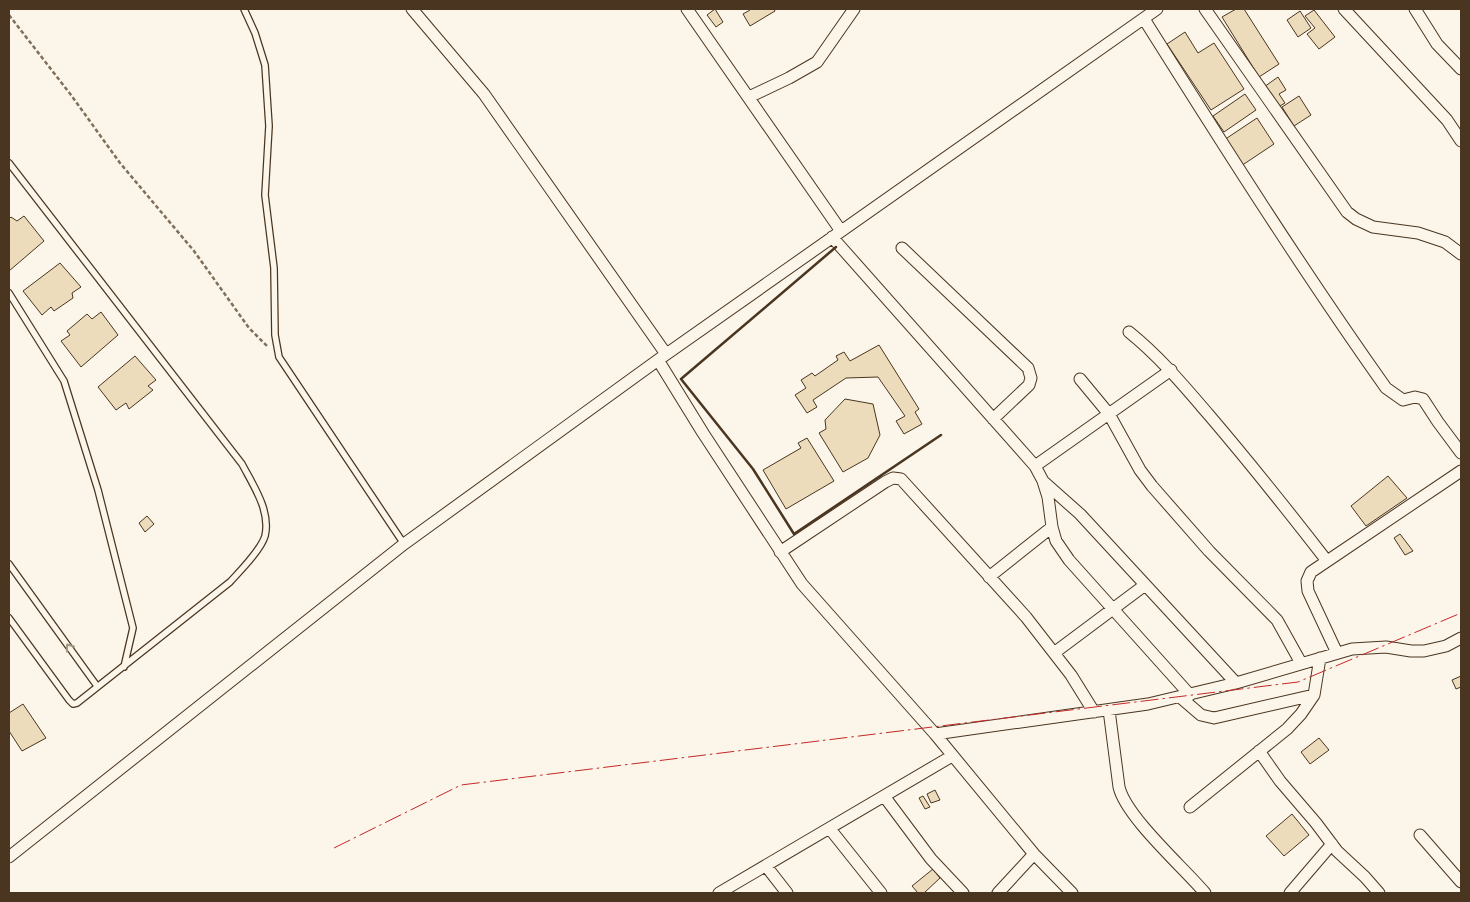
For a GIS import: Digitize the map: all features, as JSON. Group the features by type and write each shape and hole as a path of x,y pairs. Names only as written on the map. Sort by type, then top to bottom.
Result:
{"street":[{"path":"412,9 484,94 662,357 702,433 802,584 935,734 1034,854 1072,893"},
{"path":"688,9 750,97 837,234 1035,466 1043,481 1048,498 1056,540 1069,560 1201,715 1214,718 1314,694"},
{"path":"750,97 817,62 854,9"},
{"path":"9,857 404,544 662,357 1157,9"},
{"path":"1205,9 1347,212 1356,219 1373,227 1418,233 1445,242 1461,254"},
{"path":"1344,9 1447,120 1461,142"},
{"path":"1415,9 1437,44 1461,69"},
{"path":"1144,18 1264,208 1386,388 1403,400 1415,396 1423,399 1461,453"},
{"path":"902,248 1028,368 1031,378 1029,386 993,419"},
{"path":"1130,332 1171,370 1254,468 1327,562"},
{"path":"1035,466 1171,370"},
{"path":"1080,379 1109,414 1140,470 1209,551 1277,620 1301,664"},
{"path":"1337,653 1308,591 1307,581 1311,572 1461,471"},
{"path":"780,552 893,478 901,479 1026,617 1071,675 1094,712"},
{"path":"1043,481 1080,514 1236,683"},
{"path":"989,577 1052,527"},
{"path":"1054,653 1145,585"},
{"path":"935,734 1109,710 1185,696 1352,649 1378,646 1411,651 1424,650 1446,646 1461,638"},
{"path":"1190,807 1287,729 1301,714 1314,694 1320,658"},
{"path":"1109,710 1119,787 1123,797 1155,840 1205,893"},
{"path":"1259,751 1280,781 1337,851 1379,893"},
{"path":"719,893 952,756"},
{"path":"884,796 931,859 963,893"},
{"path":"830,829 881,893"},
{"path":"1420,835 1461,882"},
{"path":"1290,893 1332,844"},
{"path":"998,893 1034,854"},
{"path":"766,866 787,893"}],"lane":[{"path":"244,9 255,33 265,65 269,126 265,196 274,268 276,335 279,357 404,544"},
{"path":"9,163 242,464 261,502 266,518 264,536 250,560 230,582 77,703 73,704 9,618"},
{"path":"10,297 64,381 98,490 133,628 124,666"},
{"path":"9,564 98,686"}],"path":[{"path":"9,15 71,95 120,163 194,251 248,328 279,357"}],"building":[{"path":"715,9 723,22 716,27 707,15"},
{"path":"750,9 774,9 775,11 750,26 743,14"},
{"path":"1236,9 1244,9 1279,64 1259,77 1222,17"},
{"path":"1314,10 1335,37 1319,49 1307,34 1315,28 1305,16"},
{"path":"1300,11 1311,28 1298,37 1287,20"},
{"path":"1185,32 1198,53 1214,43 1244,89 1211,110 1167,44"},
{"path":"1278,77 1286,90 1279,94 1285,103 1278,107 1264,87"},
{"path":"1245,94 1256,110 1224,132 1213,116"},
{"path":"1299,96 1311,115 1294,126 1282,107"},
{"path":"1257,118 1274,144 1241,166 1224,140"},
{"path":"24,216 44,241 9,271 9,219 11,217 17,221"},
{"path":"60,263 81,287 72,293 73,298 54,311 51,307 42,315 23,291"},
{"path":"101,312 118,335 81,367 61,341 70,335 67,331 87,314 92,319"},
{"path":"879,345 919,409 915,412 922,424 904,434 896,421 905,416 878,377 846,378 813,400 817,407 807,413 795,395 806,388 801,380 812,373 815,376 838,360 836,356 844,352 850,361"},
{"path":"135,356 156,380 148,386 153,390 129,409 126,403 116,410 98,387"},
{"path":"845,399 873,404 880,435 868,458 843,472 819,433 826,429 825,420"},
{"path":"807,438 834,481 786,509 763,470 801,448 798,443"},
{"path":"1388,476 1407,498 1366,526 1351,506"},
{"path":"147,516 154,524 145,532 139,523"},
{"path":"1400,534 1413,551 1405,555 1394,538"},
{"path":"1461,676 1461,687 1456,689 1452,680"},
{"path":"23,704 46,738 22,751 9,731 9,713"},
{"path":"1319,738 1329,750 1310,764 1301,752"},
{"path":"935,790 940,800 931,803 927,794"},
{"path":"923,796 930,807 925,809 919,798"},
{"path":"1292,814 1309,835 1284,856 1266,836"},
{"path":"933,869 940,878 924,893 918,893 912,886"}],"wall":[{"path":"836,247 681,379 753,469 794,534 941,435"}],"power":[{"path":"334,848 461,785 1298,682 1461,613"}]}
